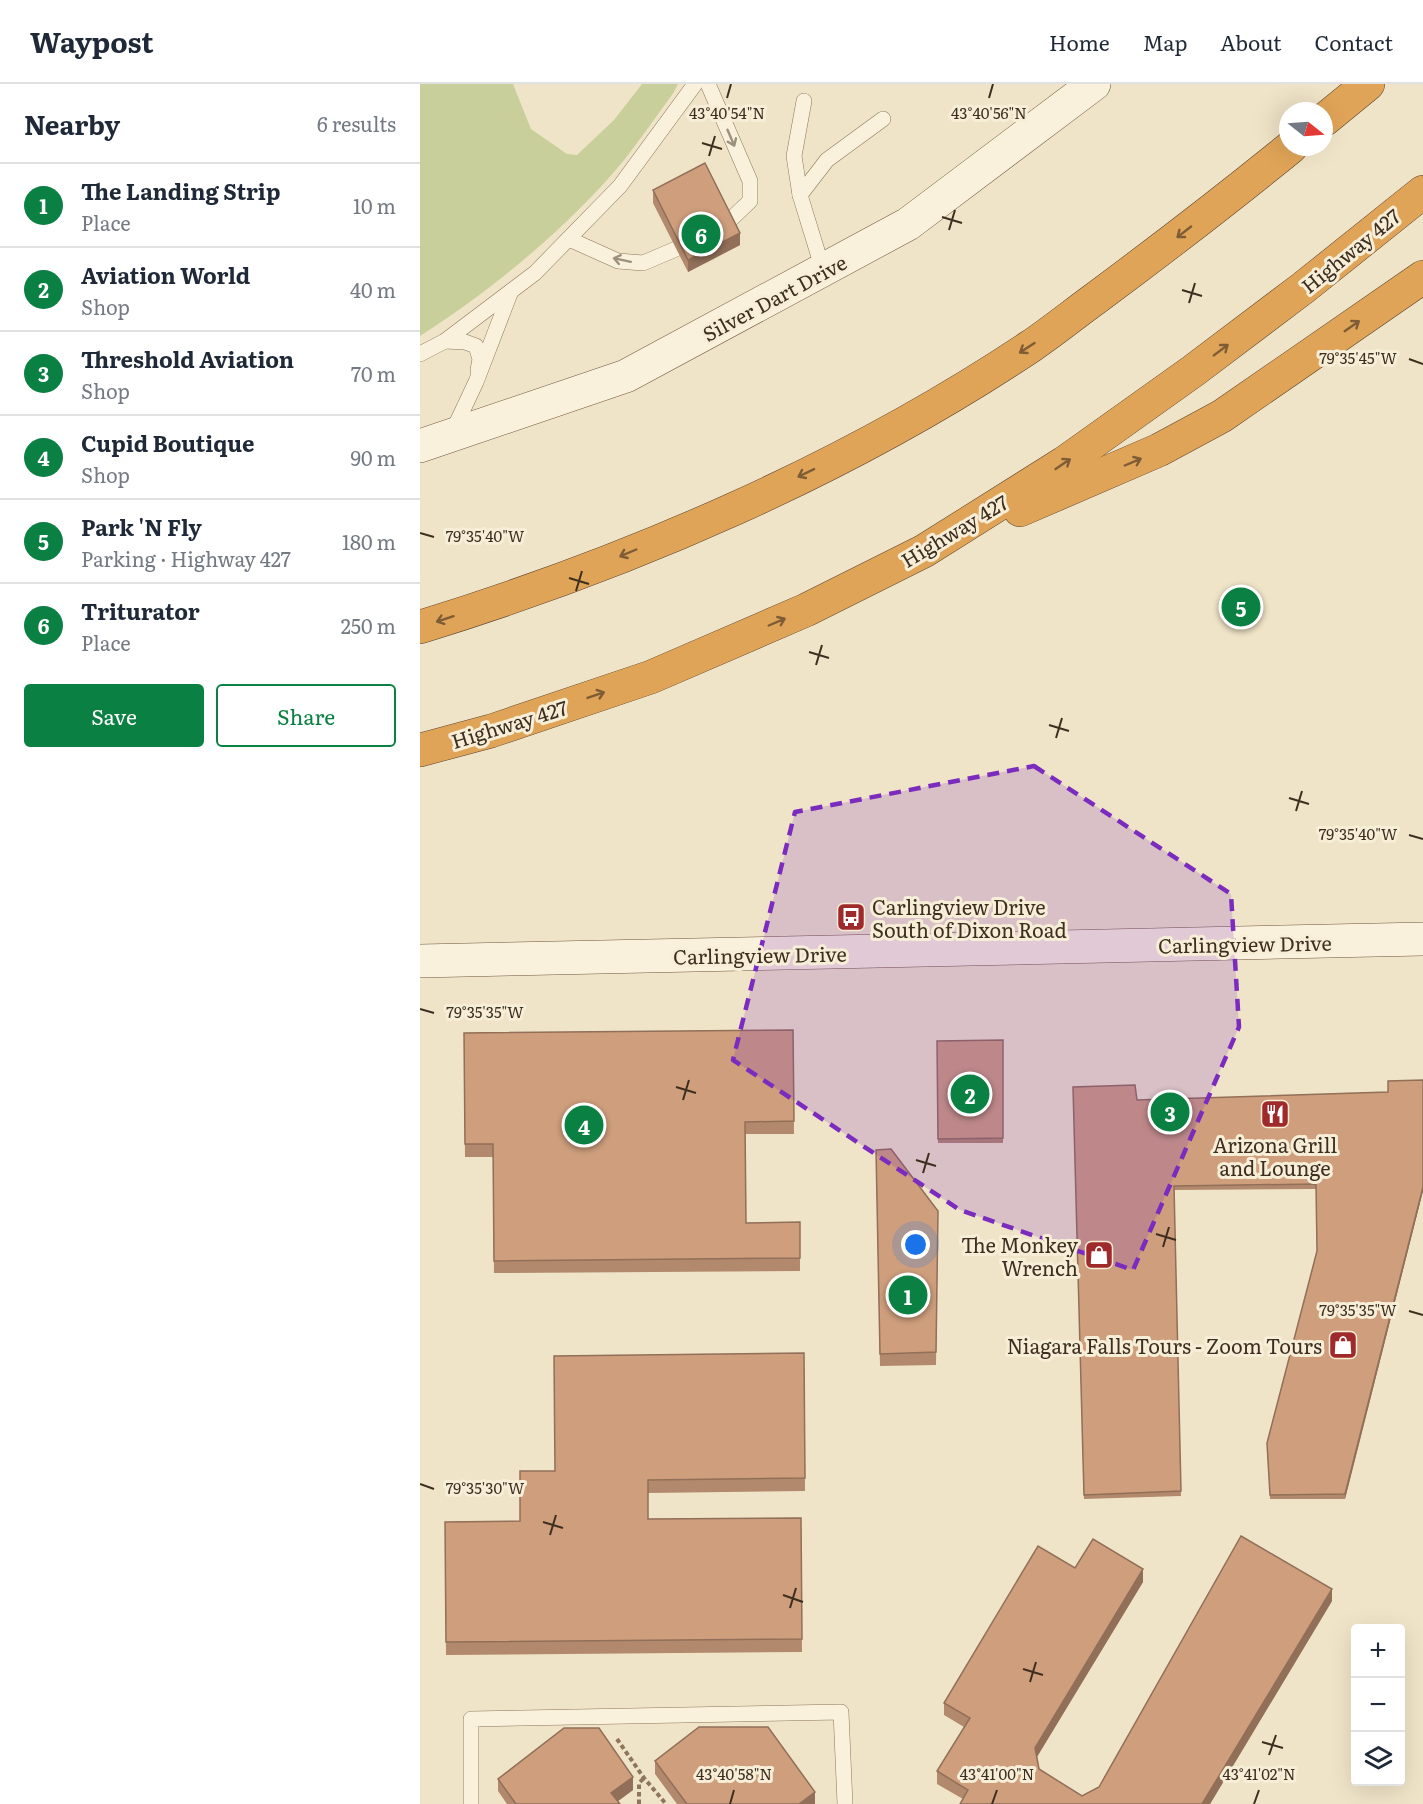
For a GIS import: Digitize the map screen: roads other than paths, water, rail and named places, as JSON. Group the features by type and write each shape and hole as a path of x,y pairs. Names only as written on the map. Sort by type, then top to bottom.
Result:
{"highway":[{"path":"1329,102 1348,84"},
{"path":"1333,113 1368,84"},
{"path":"1230,196 1279,150"},
{"path":"420,627 606,563 734,509 859,447 949,398 1032,345 1280,156"},
{"name":"Highway 427","path":"420,750 491,731 651,677 806,610 924,551 1064,463 1192,371 1303,288 1423,192"},
{"path":"924,551 1159,450 1222,416 1423,277"}],"main road":[{"name":"Silver Dart Drive","path":"420,446 627,376 908,224 1094,84"},
{"name":"Carlingview Drive","path":"420,961 1423,939"}],"lane":[{"path":"420,354 445,341 535,273 620,186 695,84"},
{"path":"708,84 750,181 750,201 728,222"},
{"path":"804,101 794,156 800,195 823,270"},
{"path":"800,195 827,160 883,119"},
{"path":"569,239 618,261 643,263 676,249"},
{"path":"451,435 476,382 511,291"},
{"path":"445,341 465,342 476,346 480,359 476,382"},
{"path":"471,1804 471,1719 841,1712 846,1804"}],"place":[{"name":"Triturator","path":"701,234"},
{"name":"Park 'N Fly","path":"1241,607"},
{"name":"Carlingview Drive South of Dixon Road","path":"851,917"},
{"name":"Aviation World","path":"970,1094"},
{"name":"Threshold Aviation","path":"1170,1112"},
{"name":"Arizona Grill and Lounge","path":"1275,1114"},
{"name":"Cupid Boutique","path":"584,1125"},
{"name":"The Monkey Wrench","path":"1099,1255"},
{"name":"The Landing Strip","path":"908,1295"},
{"name":"Niagara Falls Tours - Zoom Tours","path":"1343,1345"}]}
